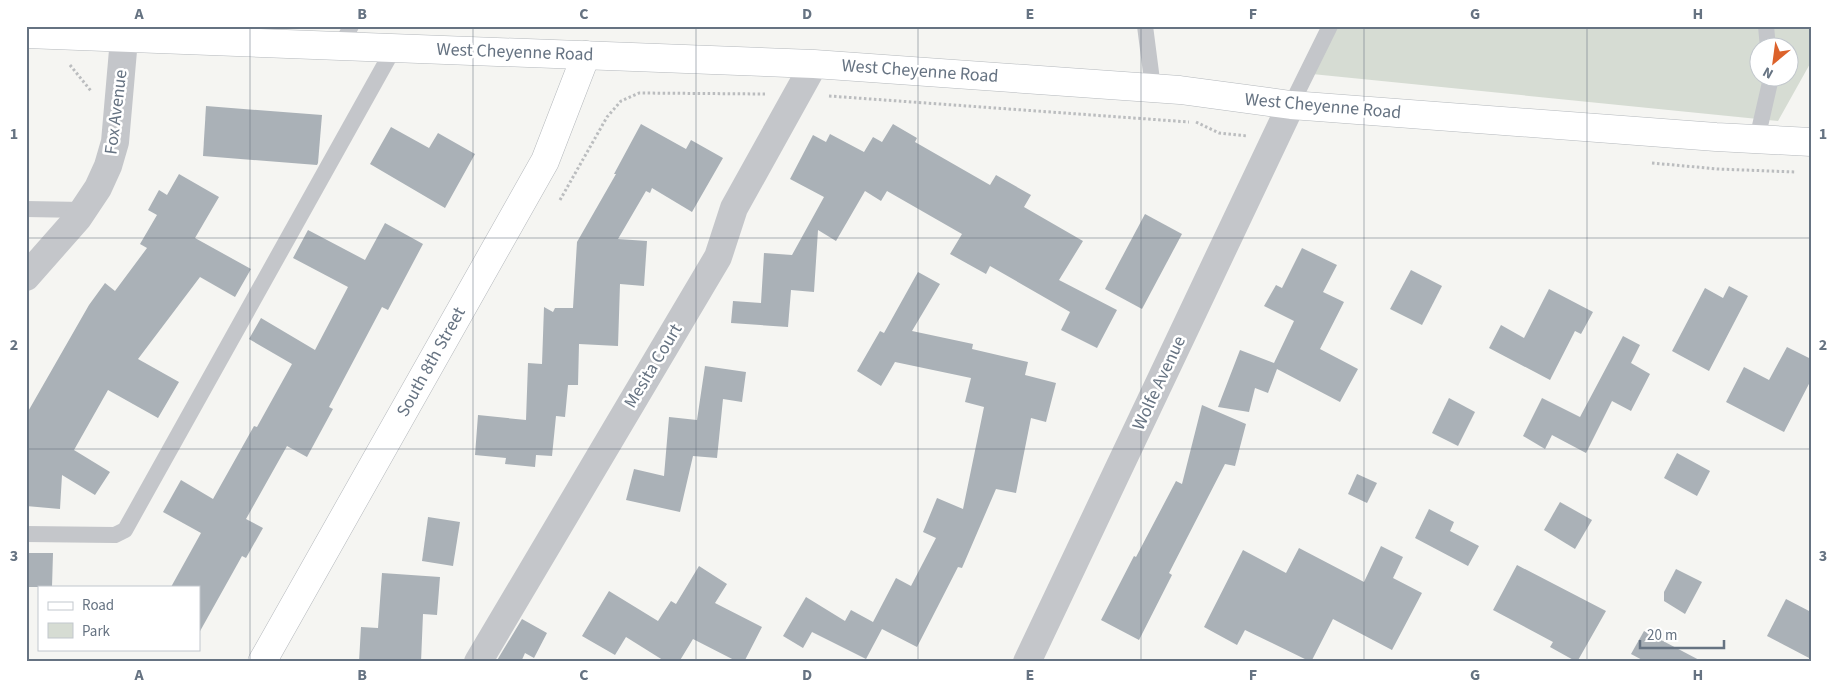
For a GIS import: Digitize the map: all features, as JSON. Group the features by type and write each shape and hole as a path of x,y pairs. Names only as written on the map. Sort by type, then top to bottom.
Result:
{"main road":[{"name":"West Cheyenne Road","path":"26,34 124,39 346,36 394,48 814,64 1180,90 1291,105 1811,142"},
{"name":"South 8th Street","path":"262,662 545,161 586,55"}],"street":[{"name":"Fox Avenue","path":"26,277 83,210 98,188 108,166 115,142 124,39"},
{"name":"Mesita Court","path":"478,662 718,257 734,208 814,64"},
{"name":"Wolfe Avenue","path":"1027,662 1291,105"}],"lane":[{"path":"1145,26 1153,88"},
{"path":"1291,105 1330,26"},
{"path":"26,534 115,536 125,530 394,48"},
{"path":"1757,139 1769,88"},
{"path":"26,209 83,210"}],"path":[{"path":"70,64 91,90 90,100"},
{"path":"560,200 607,118 621,102 639,93 798,94 1197,122 1219,133 1275,140"},
{"path":"1647,162 1718,169 1802,172"}],"green space":[{"path":"1336,26 1811,26 1811,62 1800,82 1800,38 1750,38 1750,88 1796,88 1778,121 1312,74"}],"building":[{"path":"206,106 322,115 317,165 203,156"},
{"path":"641,124 686,149 691,140 723,158 692,212 652,188 650,193 646,191 618,239 647,241 644,286 620,284 618,346 579,344 578,385 568,385 565,417 556,416 552,456 536,455 535,467 505,464 506,458 475,455 478,415 526,420 528,363 542,364 544,307 553,312 555,308 573,308 577,242 616,174 614,174"},
{"path":"893,124 917,138 915,142 990,185 996,175 1031,195 1024,207 1083,241 1059,280 1117,310 1097,348 1061,330 1070,312 990,266 986,274 950,254 962,234 887,191 881,201 865,191 836,241 818,230 814,292 791,290 788,327 731,323 733,301 761,303 764,253 792,255 824,197 790,179 813,135 826,142 830,134 864,152 873,137 882,142"},
{"path":"391,127 429,148 438,133 475,154 445,208 370,164"},
{"path":"179,174 219,197 195,238 251,269 235,297 200,277 138,359 179,382 158,418 108,390 74,450 110,472 95,495 62,475 60,509 26,506 26,415 89,305 105,283 115,291 147,248 140,244 157,215 148,210 159,190 167,195"},
{"path":"1145,214 1182,234 1142,309 1105,289"},
{"path":"385,223 423,244 388,310 382,307 329,407 333,409 307,457 287,446 246,519 263,528 246,558 242,556 200,631 200,586 172,586 201,533 163,512 181,480 213,499 254,426 257,427 292,364 249,339 261,318 315,350 348,287 293,258 308,230 365,260"},
{"path":"1302,248 1337,265 1323,292 1344,302 1320,349 1358,369 1340,402 1277,369 1268,393 1255,388 1249,412 1218,407 1240,350 1274,363 1294,321 1264,306 1276,285 1282,288"},
{"path":"1411,270 1442,286 1422,325 1390,309"},
{"path":"918,272 940,284 912,331 973,344 972,349 1028,362 1025,375 1056,383 1046,422 1031,418 1016,493 996,489 962,568 958,567 917,647 882,629 866,659 812,632 803,648 783,636 806,597 845,621 851,610 873,622 896,578 911,586 936,538 923,532 937,498 963,509 984,407 965,402 971,378 895,362 881,386 857,371 880,331 884,333"},
{"path":"1729,286 1748,296 1709,371 1672,351 1705,288 1723,298"},
{"path":"1549,289 1593,312 1581,334 1575,331 1550,380 1489,348 1501,325 1524,338"},
{"path":"1623,336 1640,345 1631,363 1650,374 1631,411 1612,401 1586,453 1552,435 1545,449 1523,436 1542,398 1580,417"},
{"path":"1787,347 1811,359 1811,380 1784,432 1726,402 1744,367 1769,380"},
{"path":"705,366 746,372 742,402 723,399 717,458 693,456 680,512 626,500 634,469 664,476 669,417 697,420"},
{"path":"1449,398 1475,412 1458,446 1432,433"},
{"path":"1202,405 1246,424 1235,466 1225,464 1169,573 1172,575 1139,640 1101,620 1176,481 1182,484"},
{"path":"1677,453 1710,471 1697,496 1664,478"},
{"path":"1357,474 1377,483 1367,503 1348,494"},
{"path":"1560,502 1592,520 1575,549 1544,530"},
{"path":"1429,509 1454,522 1450,531 1479,546 1468,566 1415,538"},
{"path":"428,517 460,522 453,566 422,561"},
{"path":"1381,546 1403,557 1393,578 1422,593 1392,650 1333,619 1311,662 1245,630 1237,645 1204,627 1243,550 1286,573 1299,548 1364,582"},
{"path":"26,553 53,553 52,586 26,587"},
{"path":"1517,565 1606,611 1577,662 1550,647 1553,642 1493,610"},
{"path":"699,566 727,584 715,603 762,627 744,662 738,662 693,639 679,662 666,662 626,637 615,655 582,636 609,591 658,621 671,601 676,604"},
{"path":"1676,569 1702,582 1685,614 1664,601 1664,592"},
{"path":"382,573 440,577 437,615 423,614 421,662 359,662 361,627 378,628"},
{"path":"1786,599 1811,612 1811,659 1767,636"},
{"path":"522,619 547,633 534,658 525,653 521,662 496,662"},
{"path":"1644,631 1703,662 1646,662 1631,654"}]}
